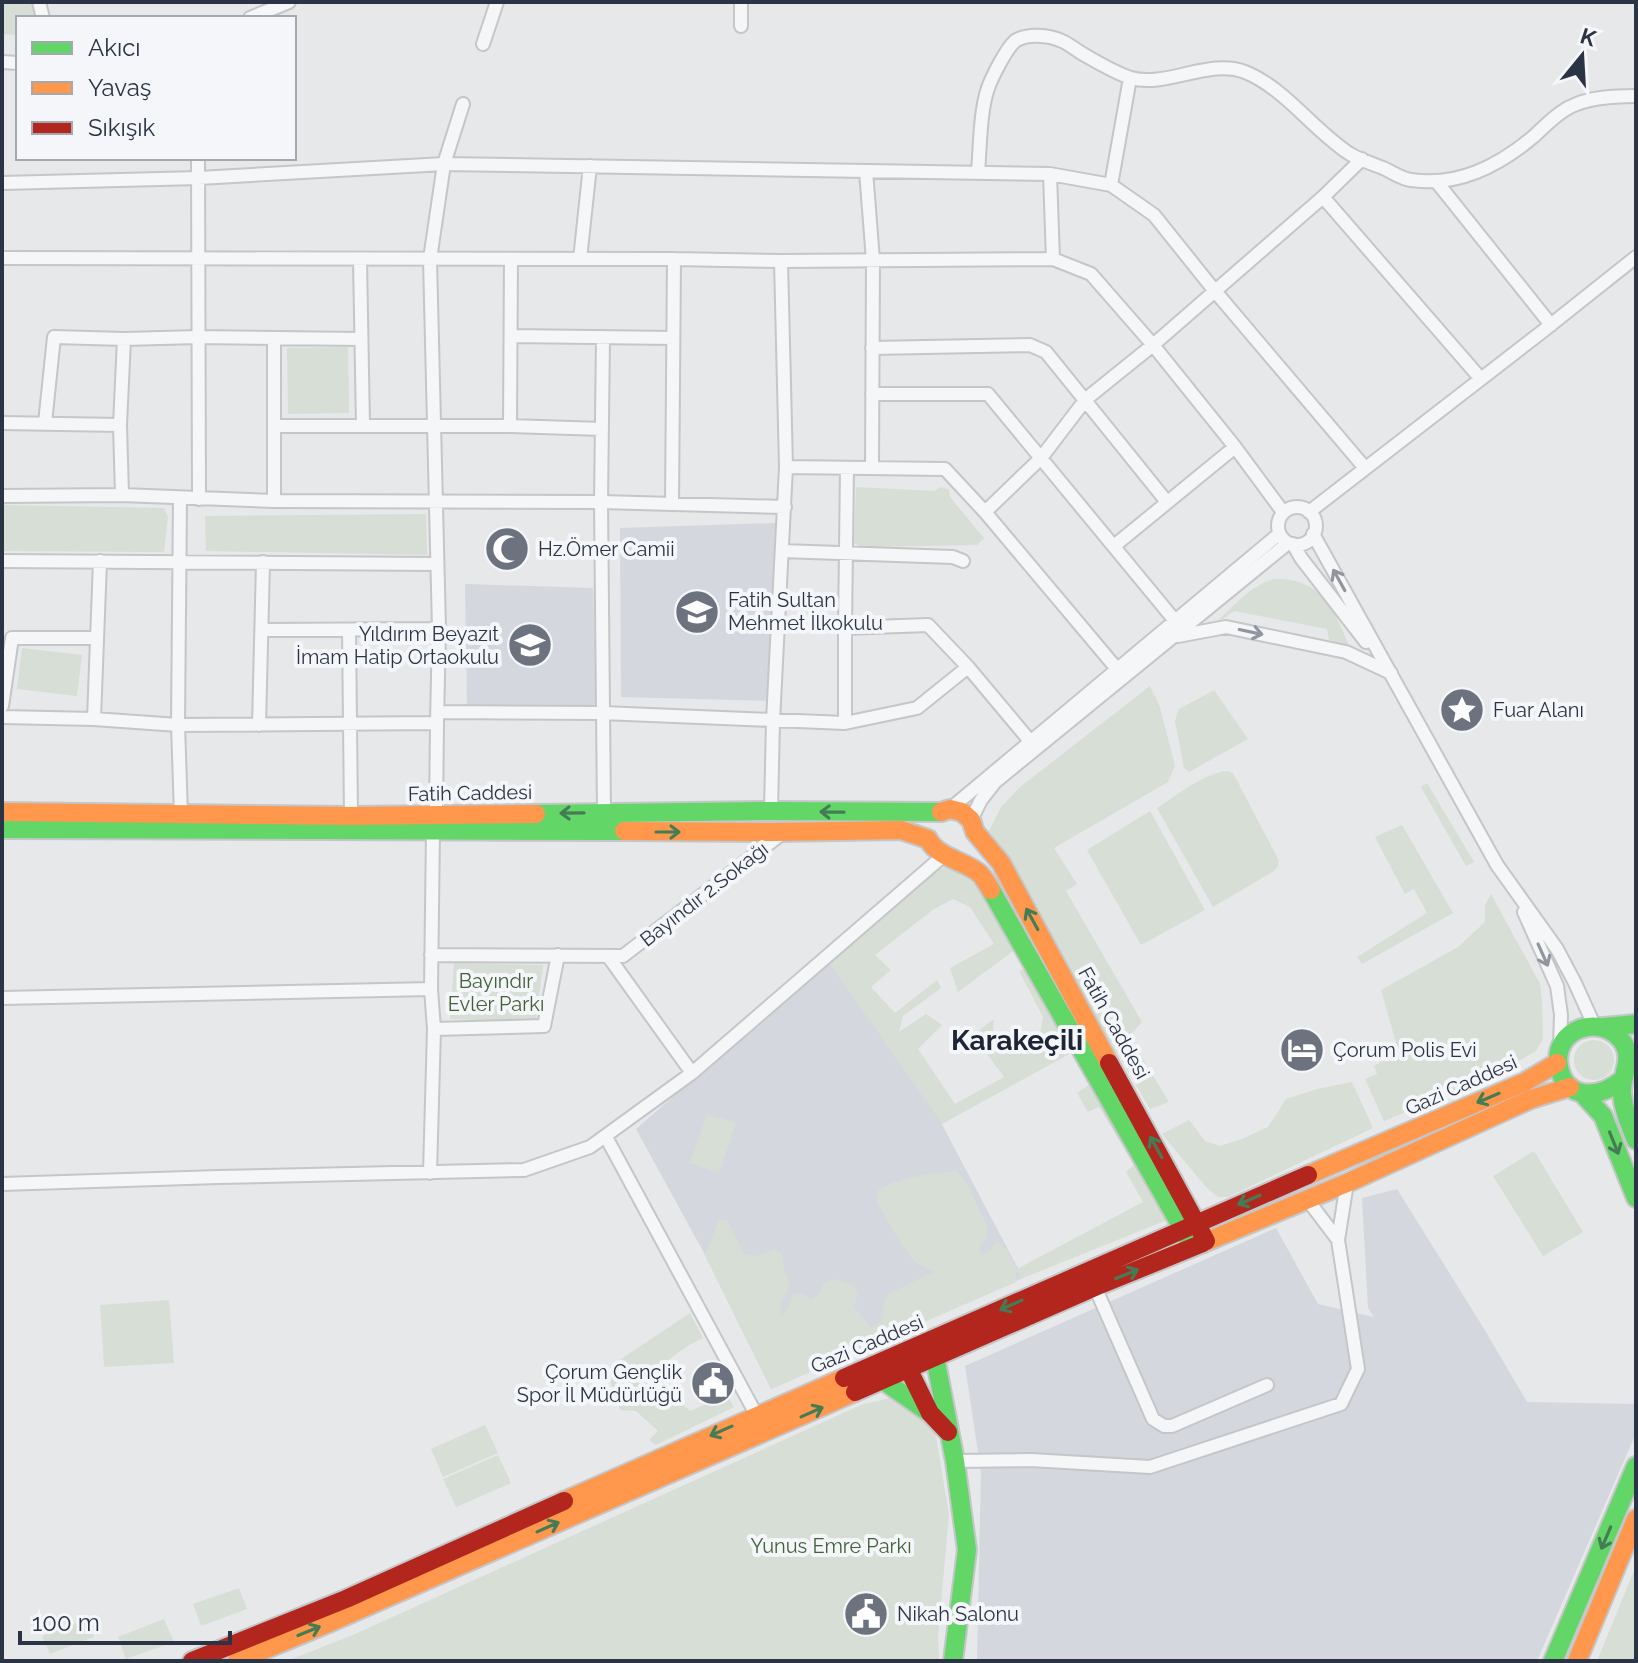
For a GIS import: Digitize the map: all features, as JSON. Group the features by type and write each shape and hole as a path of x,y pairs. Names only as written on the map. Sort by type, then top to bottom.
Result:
{"street":[{"path":"255,16 289,2"},
{"path":"483,44 497,2"},
{"path":"741,2 741,26"},
{"path":"978,173 987,89 1006,53 1016,41 1031,36 1063,41 1130,78 1145,81 1194,71 1243,71 1281,95 1351,154 1408,180 1468,177 1517,150 1570,107 1589,101 1636,96"},
{"path":"1111,185 1130,78"},
{"path":"430,1173 434,1029 431,955 439,629 430,259 444,164 463,104"},
{"path":"985,512 1041,458 1086,399 1153,345 1323,197 1362,159"},
{"path":"198,160 199,499"},
{"path":"2,183 199,178 444,164 1050,174 1111,185 1154,215 1365,468"},
{"path":"580,259 590,166"},
{"path":"866,171 873,260 872,468"},
{"path":"1050,174 1053,259"},
{"path":"1436,181 1551,325"},
{"path":"1323,197 1481,379"},
{"path":"1309,512 1636,257"},
{"path":"2,258 1053,259 1091,274 1153,345 1283,512"},
{"path":"360,259 363,426"},
{"path":"510,426 511,259"},
{"path":"672,504 674,259"},
{"path":"771,811 786,467 781,261"},
{"path":"511,336 673,338"},
{"path":"45,423 54,337 361,339"},
{"path":"603,337 604,812"},
{"path":"274,338 274,501"},
{"path":"122,495 120,425 124,339"},
{"path":"872,348 1030,345 1046,352 1167,502"},
{"path":"872,394 988,394 1176,622"},
{"path":"2,423 120,425"},
{"path":"274,426 434,425 602,429"},
{"path":"1114,546 1235,447"},
{"path":"786,467 945,469 1117,669"},
{"path":"845,723 847,468"},
{"path":"2,496 122,495 274,501 601,502 785,507"},
{"path":"180,498 178,725 181,815"},
{"path":"1287,540 1300,545 1313,534 1316,528 1314,517 1305,508 1293,507 1283,512 1277,523 1287,540 1391,673"},
{"path":"1313,534 1497,865 1557,949 1599,1026 1613,1031 1632,1058 1622,1080 1606,1093 1594,1095 1577,1090"},
{"path":"928,839 929,822 1176,622 1287,540"},
{"path":"2,1184 524,1170 590,1147 692,1073 947,856 964,853 972,844 973,826 981,800 995,782 1174,637 1287,540"},
{"path":"782,551 953,557 963,561"},
{"path":"2,561 437,564"},
{"path":"94,719 100,561"},
{"path":"259,725 263,562"},
{"path":"845,628 928,625 1030,741"},
{"path":"1174,637 1226,627 1346,652 1391,673"},
{"path":"263,630 439,629"},
{"path":"349,630 351,816"},
{"path":"2,706 12,638 97,638"},
{"path":"2,717 178,725 259,725 603,713 845,723 917,708 968,667"},
{"name":"Fatih Caddesi","path":"2,812 351,816 435,823 604,812 962,812 1001,863 1199,1244"},
{"name":"Fatih Caddesi","path":"2,829 435,823 784,832 901,830 928,839 931,846 982,875 1190,1225"},
{"name":"Bayındır 2.Sokağı","path":"431,955 623,956 784,832"},
{"path":"1511,884 1557,986 1561,1015 1559,1055 1564,1080 1603,1116 1636,1198"},
{"path":"434,1029 544,1026 558,955"},
{"path":"608,956 692,1073"},
{"path":"2,998 431,989"},
{"path":"1559,1055 1565,1037 1583,1026 1636,1024"},
{"name":"Gazi Caddesi","path":"932,1350 1190,1225 1525,1082 1559,1055"},
{"path":"1622,1080 1624,1109 1636,1140"},
{"name":"Gazi Caddesi","path":"192,1661 346,1599 757,1416 1095,1287 1347,1183 1531,1099 1577,1090"},
{"path":"606,1137 757,1416"},
{"path":"955,1461 1031,1460 1150,1467 1341,1404 1358,1369 1338,1240 1347,1183"},
{"path":"1307,1199 1338,1240"},
{"path":"1095,1287 1153,1419 1160,1424 1172,1426 1267,1385"},
{"path":"932,1350 955,1461 967,1550 953,1661"},
{"path":"905,1361 930,1413"},
{"name":"Gazi Caddesi","path":"237,1661 884,1381 905,1361"},
{"path":"884,1381 930,1413 948,1432"},
{"path":"1553,1661 1636,1466"},
{"path":"1577,1661 1636,1519"}],"shaded area":[{"name":"Fatih Sultan Mehmet İlkokulu","path":"775,523 771,701 621,697 620,528"},
{"name":"Yıldırım Beyazıt İmam Hatip Ortaokulu","path":"465,584 593,588 597,702 592,706 467,705"},
{"path":"828,961 936,1113 1023,1278 771,1389 704,1253 636,1129"},
{"path":"1397,1189 1527,1402 1636,1404 1636,1433 1537,1661 977,1661 981,1472 965,1366 1276,1228 1318,1304 1374,1317 1368,1308 1362,1198"}],"green space":[{"path":"2,2 33,2 37,16 16,16 16,35 2,34"},
{"path":"348,347 349,413 288,414 287,348"},
{"path":"856,487 934,491 941,487 949,490 950,497 984,538 977,545 860,547 854,543"},
{"path":"2,505 164,508 168,517 164,552 2,551"},
{"path":"426,514 427,555 206,551 205,516"},
{"path":"1275,579 1303,584 1323,598 1349,646 1329,640 1327,629 1234,611 1218,620 1252,590"},
{"path":"22,648 82,655 77,696 17,689"},
{"path":"1150,686 1160,707 1175,766 1168,782 1054,848 1077,884 1066,891 1142,1022 1132,1033 1133,1043 1169,1102 1150,1109 989,831 1001,807 1020,787"},
{"path":"1214,690 1248,739 1189,772 1184,768 1175,721 1179,709"},
{"path":"1227,771 1233,773 1279,861 1274,871 1213,907 1157,808 1200,780"},
{"path":"1427,783 1474,862 1466,866 1421,787"},
{"path":"1150,811 1205,910 1141,945 1087,850"},
{"path":"1402,825 1453,913 1362,964 1357,957 1427,913 1414,889 1405,894 1375,837"},
{"path":"945,868 971,881 981,890 1016,949 958,992 950,968 994,944 970,907 953,899 934,909 875,955 891,970 871,987 895,1013 937,980 941,988 903,1016 899,1032 926,1014 942,1025 918,1049 955,1104 1004,1077 973,1035 994,1019 992,1046 1038,1047 1043,1017 1019,971 1028,968 1071,1053 942,1124 828,961 935,869"},
{"path":"1491,894 1540,984 1543,1039 1536,1051 1513,1064 1384,1121 1365,1079 1377,1074 1374,1066 1391,1057 1397,1046 1381,990 1458,947 1485,922 1485,905"},
{"name":"Bayındır Evler Parkı","path":"454,963 543,965 536,1022 450,1019"},
{"path":"1594,1040 1608,1046 1614,1060 1608,1074 1594,1080 1580,1074 1574,1060 1580,1046"},
{"path":"1352,1082 1373,1128 1228,1197 1218,1197 1206,1187 1162,1134 1189,1120 1205,1141 1220,1146 1268,1127 1286,1099"},
{"path":"1089,1085 1172,1218 1023,1278 1016,1271 1016,1282 771,1389 704,1253 710,1246 719,1220 727,1220 744,1254 757,1256 774,1249 782,1253 790,1286 781,1304 782,1316 792,1296 803,1294 811,1300 820,1293 824,1283 834,1279 854,1285 858,1294 854,1307 871,1327 882,1320 888,1294 935,1273 915,1262 877,1202 878,1190 888,1185 916,1176 956,1171 967,1183 988,1228 986,1238 978,1249 984,1254 997,1241 1006,1249 1017,1269 1143,1202 1126,1172 1134,1165 1099,1107 1088,1112 1077,1093"},
{"path":"707,1114 736,1123 719,1173 690,1163"},
{"path":"1534,1151 1583,1232 1543,1256 1493,1176"},
{"path":"169,1300 174,1363 104,1367 100,1305"},
{"path":"690,1313 703,1338 676,1354 652,1376 690,1411 727,1395 734,1407 656,1445 649,1440 658,1431 636,1411 620,1410 611,1383 612,1365"},
{"name":"Yunus Emre Parkı","path":"890,1398 916,1407 936,1436 949,1515 938,1636 939,1661 287,1661 355,1634 861,1405"},
{"path":"485,1425 498,1453 443,1477 431,1449"},
{"path":"498,1455 511,1483 456,1507 443,1479"},
{"path":"1636,1566 1636,1661 1597,1661"},
{"path":"239,1588 247,1609 201,1626 193,1604"},
{"path":"86,1619 94,1637 50,1654 42,1636"},
{"path":"164,1619 174,1642 126,1659 118,1637"}],"traffic: fast":[{"path":"536,814 941,812"},
{"path":"2,829 624,831"},
{"path":"991,890 1188,1238"},
{"path":"1604,1027 1636,1024"},
{"path":"1622,1080 1594,1093 1576,1091 1563,1078 1559,1067 1563,1042 1581,1028 1593,1026 1615,1034 1624,1044 1627,1062 1623,1099 1636,1140"},
{"path":"1583,1094 1603,1116 1636,1198"},
{"path":"931,1348 955,1461 967,1550 953,1661"},
{"path":"884,1381 927,1411"},
{"path":"1553,1661 1636,1466"}],"traffic: slow":[{"path":"941,812 950,809 962,812 1001,863 1109,1063"},
{"path":"2,812 351,816 536,814"},
{"path":"624,831 901,830 928,839 944,855 982,876 991,890"},
{"path":"1308,1175 1525,1082 1557,1063"},
{"path":"1203,1243 1347,1183 1531,1099 1570,1087"},
{"path":"564,1501 844,1378"},
{"path":"237,1661 855,1392"},
{"path":"1577,1661 1636,1519"}],"traffic: jam":[{"path":"1109,1063 1206,1241"},
{"path":"844,1378 1308,1175"},
{"path":"855,1392 1203,1243"},
{"path":"904,1360 930,1413 948,1432"},
{"path":"192,1661 346,1599 564,1501"}],"place":[{"name":"Hz.Ömer Camii","path":"507,549"},
{"name":"Fatih Sultan Mehmet İlkokulu","path":"697,612"},
{"name":"Yıldırım Beyazıt İmam Hatip Ortaokulu","path":"530,645"},
{"name":"Fuar Alanı","path":"1462,710"},
{"name":"Çorum Polis Evi","path":"1302,1050"},
{"name":"Çorum Gençlik Spor İl Müdürlüğü","path":"713,1383"},
{"name":"Nikah Salonu","path":"866,1614"}],"district":[{"name":"Karakeçili","path":"1017,1040"}]}
